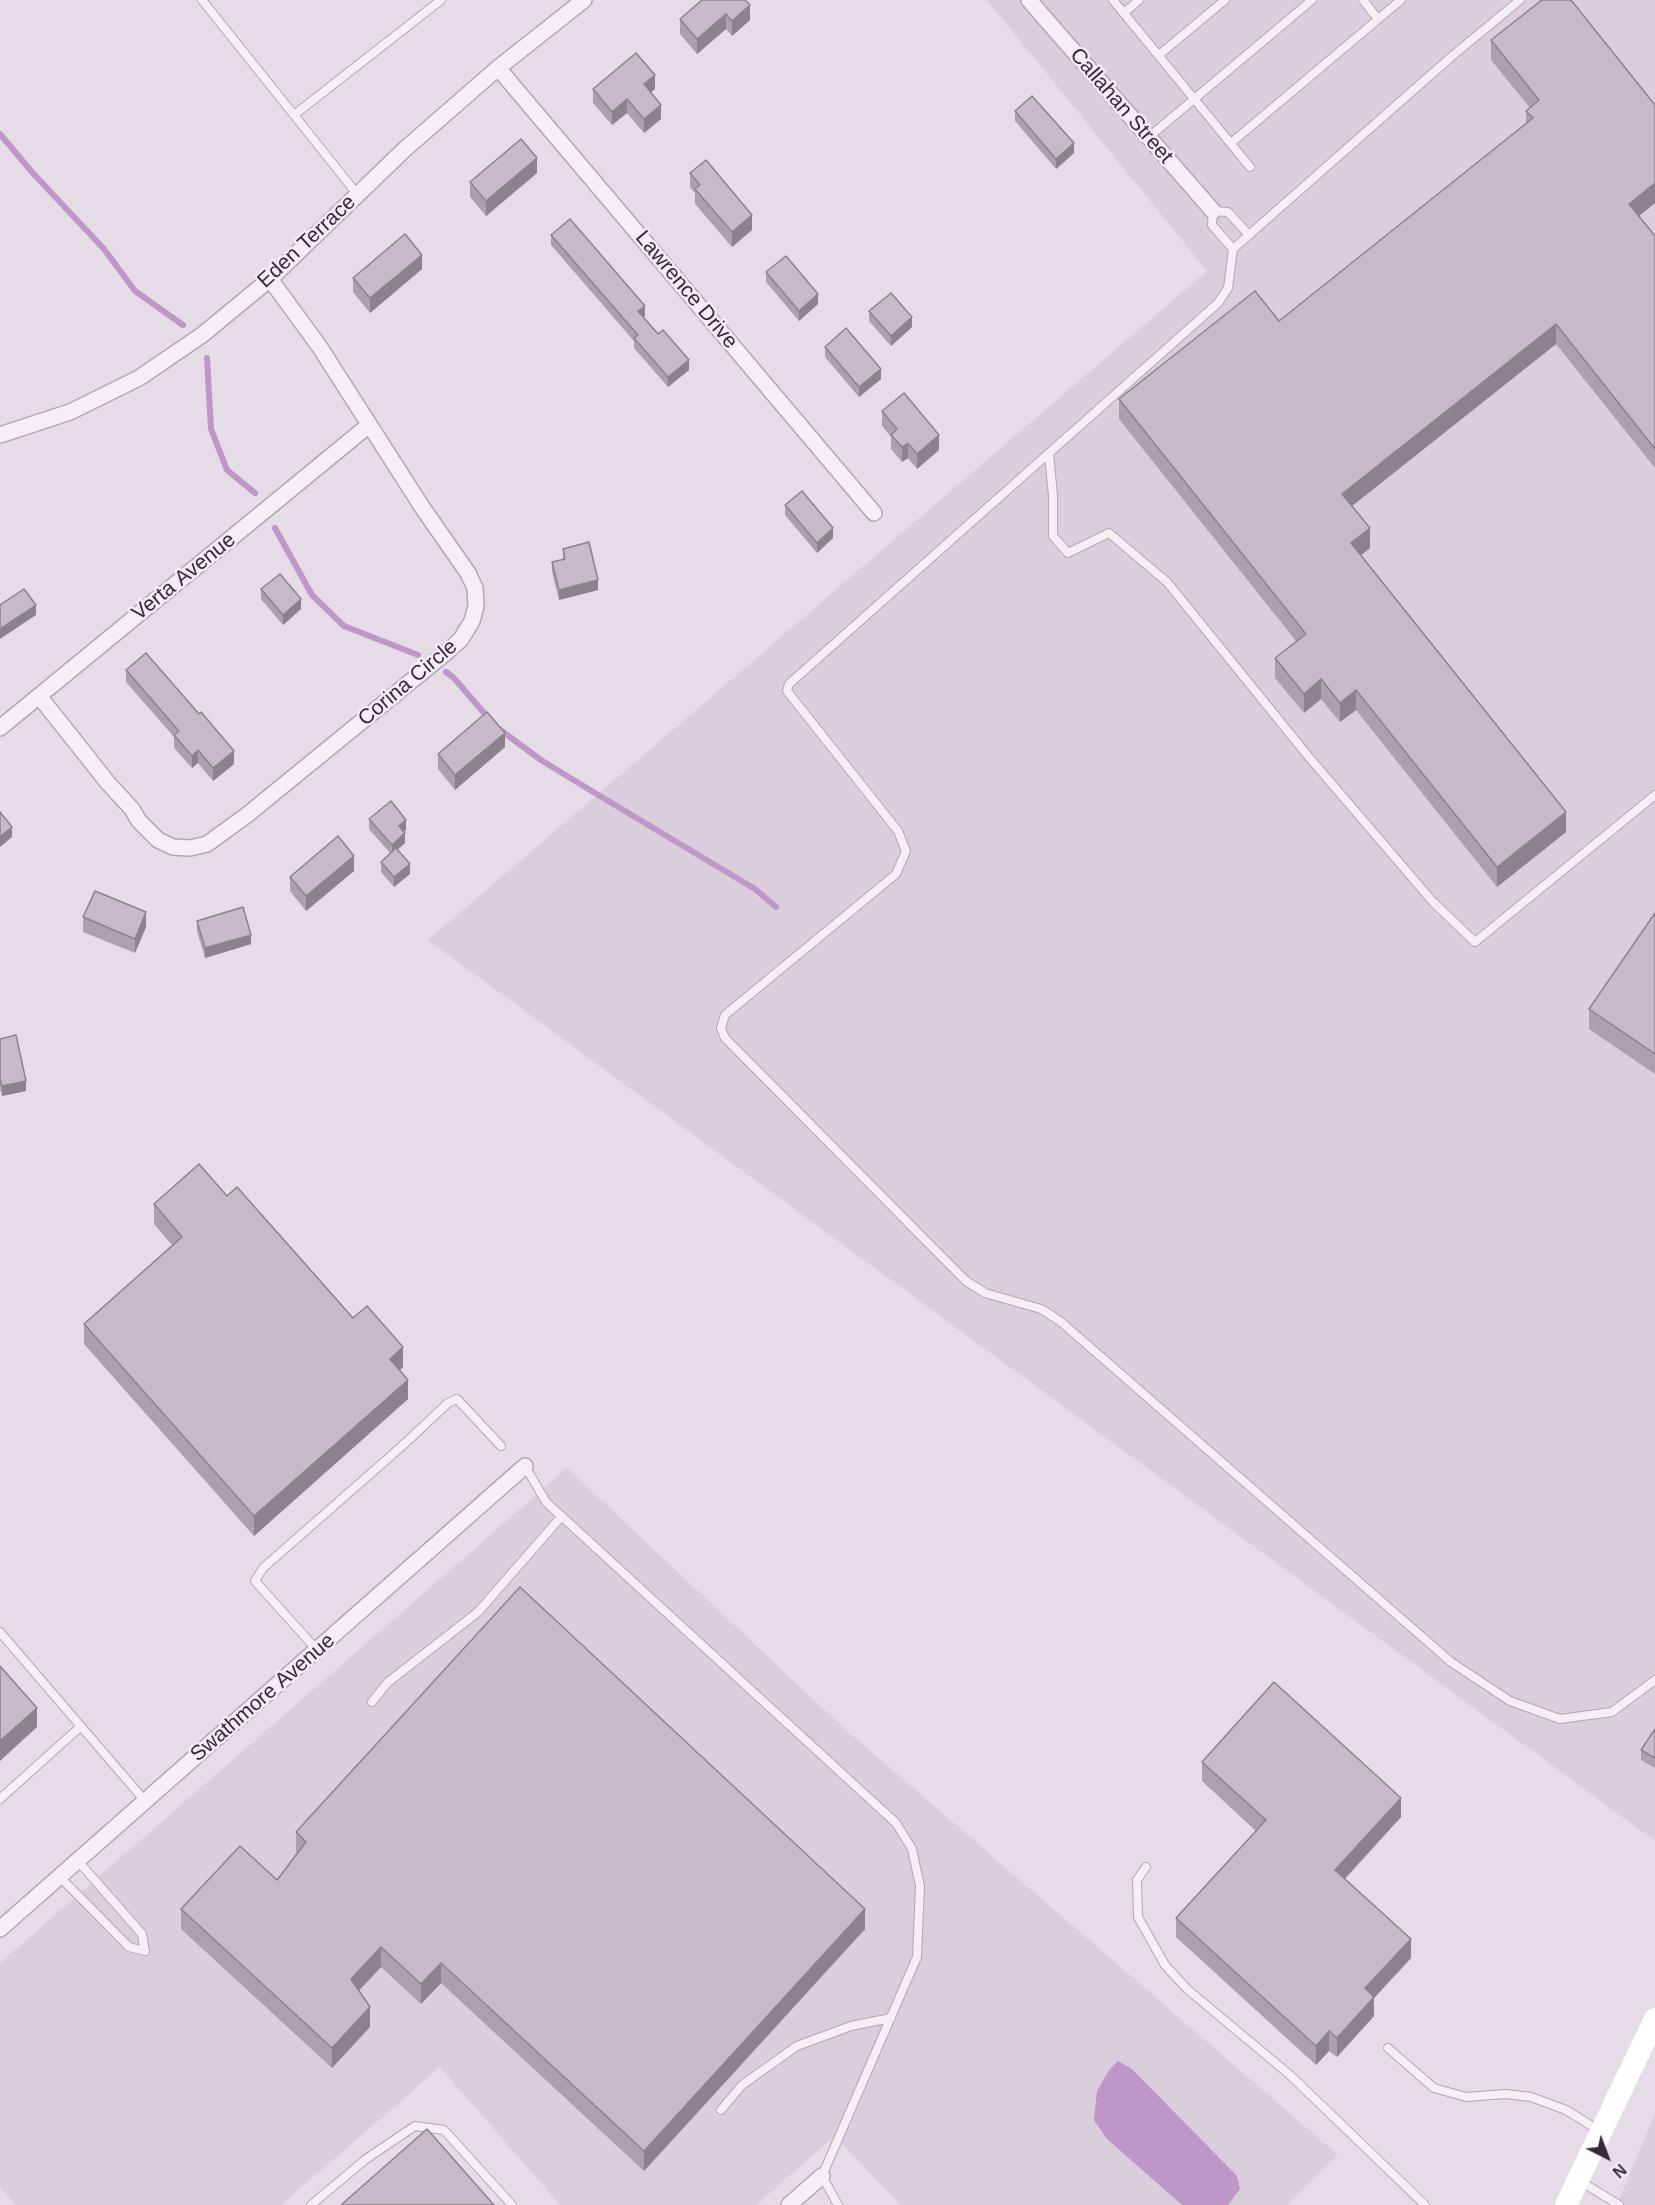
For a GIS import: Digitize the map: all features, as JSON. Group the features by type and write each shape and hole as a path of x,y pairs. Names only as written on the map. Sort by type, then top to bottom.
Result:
{"main road":[{"path":"1566,2205 1655,2019"}],"street":[{"name":"Eden Terrace","path":"0,435 70,412 139,378 202,335 270,279 405,149 498,68 584,0"},
{"name":"Callahan Street","path":"1029,0 1213,211"},
{"name":"Lawrence Drive","path":"498,68 874,513"},
{"name":"Corina Circle","path":"39,696 108,783 132,809 139,821 158,840 173,847 190,848 207,844 247,815 461,639 472,621 476,606 475,588 468,573 422,507 319,346 270,279"},
{"name":"Verta Avenue","path":"0,728 369,425"},
{"name":"Swathmore Avenue","path":"0,1929 525,1466"},
{"path":"789,2205 822,2176"}],"lane":[{"path":"202,0 357,194"},
{"path":"294,116 441,0"},
{"path":"1113,0 1250,167"},
{"path":"1124,13 1139,0"},
{"path":"1159,55 1225,0"},
{"path":"1149,137 1312,0"},
{"path":"1363,0 1378,19"},
{"path":"1231,144 1401,0"},
{"path":"1520,0 1451,57 1233,249 1228,288 1218,303 789,684 787,691 898,831 906,851 896,874 725,1015 721,1028 725,1038 966,1281 985,1293 1041,1309 1060,1321 1451,1662 1510,1701 1560,1719 1612,1712 1655,1680"},
{"path":"1233,249 1212,225 1213,211 1228,212 1249,236"},
{"path":"1049,454 1053,495 1053,536 1068,553 1109,533 1167,582 1308,756 1433,902 1475,942 1655,795"},
{"path":"316,1650 255,1581 263,1568 448,1403 457,1399 501,1446"},
{"path":"525,1466 546,1502 561,1517 896,1823 912,1849 920,1887 917,1957 822,2176 838,2205"},
{"path":"372,1702 387,1683 478,1612 561,1517"},
{"path":"0,1632 145,1801"},
{"path":"0,1798 80,1727"},
{"path":"60,1877 129,1947 145,1951 142,1934 78,1861"},
{"path":"1146,1867 1137,1880 1138,1917 1165,1965 1187,1989 1290,2075 1425,2205"},
{"path":"721,2110 742,2085 798,2046 851,2026 891,2018"},
{"path":"1389,2049 1434,2088 1466,2097 1506,2094 1531,2097 1566,2110 1601,2132"},
{"path":"311,2205 366,2158 415,2126 444,2130 512,2205"},
{"path":"1578,2180 1619,2205"}],"shaded area":[{"path":"987,0 1655,0 1655,1841 428,940 1207,271"},
{"path":"567,1468 845,1729 1338,2155 1287,2205 900,2205 835,2136 756,2205 560,2205 440,2067 281,2205 16,2205 0,2187 0,1963"},
{"path":"1118,2061 1132,2069 1237,2176 1240,2189 1228,2205 1182,2205 1107,2139 1094,2120 1097,2091 1109,2070"},
{"path":"1655,2113 1655,2205 1617,2205"}],"building":[{"path":"702,0 745,0 750,5 732,21 726,14 697,39 680,19"},
{"path":"1542,0 1571,0 1655,105 1655,183 1629,204 1655,236 1655,449 1556,324 1342,494 1370,528 1351,543 1566,812 1497,867 1356,690 1340,703 1321,679 1304,694 1275,658 1306,634 1119,399 1255,291 1279,321 1533,118 1526,111 1539,100 1491,40"},
{"path":"636,53 655,75 644,84 661,105 644,119 627,99 612,112 593,89"},
{"path":"1032,96 1074,143 1056,159 1015,111"},
{"path":"521,139 537,158 486,201 470,182"},
{"path":"706,160 752,215 732,232 695,189 700,185 690,173"},
{"path":"570,219 645,306 638,311 658,334 663,330 689,360 668,377 634,338 638,335 551,235"},
{"path":"405,234 422,255 370,298 353,278"},
{"path":"786,256 818,294 799,311 766,272"},
{"path":"891,293 912,317 891,336 869,311"},
{"path":"846,328 881,369 859,387 825,347"},
{"path":"904,393 939,435 917,454 908,443 902,447 891,435 897,429 882,411"},
{"path":"802,491 833,528 817,543 785,505"},
{"path":"589,542 598,580 559,590 552,562 565,559 563,549"},
{"path":"280,574 301,599 283,615 261,589"},
{"path":"24,589 36,605 0,629 0,605"},
{"path":"146,653 234,751 213,768 198,750 192,756 174,735 179,731 126,670"},
{"path":"487,712 505,733 455,775 438,754"},
{"path":"391,801 406,820 399,826 405,833 392,845 369,819"},
{"path":"0,812 12,827 0,837"},
{"path":"338,836 354,856 306,896 290,877"},
{"path":"396,848 410,864 394,877 381,862"},
{"path":"95,891 146,912 135,939 83,917"},
{"path":"243,907 251,935 205,948 197,921"},
{"path":"1655,913 1655,1054 1589,1009"},
{"path":"16,1035 26,1081 2,1086 0,1039"},
{"path":"199,1164 227,1196 237,1187 353,1318 367,1306 403,1347 390,1359 408,1380 254,1516 84,1324 182,1237 154,1204"},
{"path":"520,1587 865,1909 644,2151 441,1963 421,1984 381,1947 351,1979 370,2007 332,2048 181,1909 240,1846 277,1880 306,1842 296,1832"},
{"path":"0,1666 37,1708 0,1741"},
{"path":"1274,1682 1401,1798 1335,1870 1411,1939 1365,1988 1374,1997 1337,2038 1329,2031 1316,2046 1176,1918 1266,1820 1202,1762"},
{"path":"1655,1729 1655,1758 1641,1750"},
{"path":"427,2129 494,2205 341,2205"}],"waterway":[{"path":"0,134 31,171 104,249 135,291 183,325"},
{"path":"207,358 211,429 227,470 255,493"},
{"path":"275,528 312,595 344,626 418,655"},
{"path":"446,672 454,678 490,720"},
{"path":"499,729 541,760 755,889 776,907"}]}
